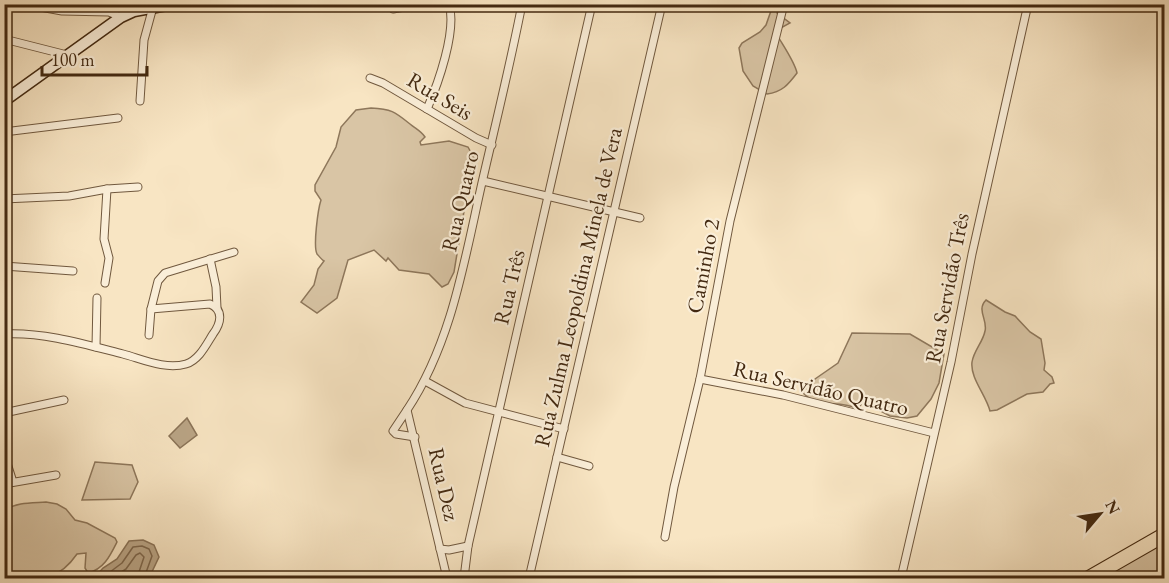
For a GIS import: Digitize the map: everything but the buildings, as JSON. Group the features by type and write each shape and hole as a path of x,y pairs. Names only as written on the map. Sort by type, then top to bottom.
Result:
{"highway":[{"path":"1089,579 1164,535"}],"main road":[{"path":"4,101 121,17 134,11 172,4"}],"street":[{"path":"24,4 62,11 82,8 109,12 121,17"},
{"path":"393,9 421,4"},
{"path":"427,109 437,86 452,24 449,4"},
{"name":"Rua Quatro","path":"407,410 425,381 453,304 492,144 522,4"},
{"name":"Rua Três","path":"464,577 468,546 592,4"},
{"name":"Rua Zulma Leopoldina Minela de Vera","path":"529,579 662,4"},
{"name":"Caminho 2","path":"665,537 674,487 700,379 730,221 784,4"},
{"name":"Rua Servidão Três","path":"901,579 957,335 974,243 1028,4"},
{"path":"140,101 144,40 153,7"},
{"path":"4,39 67,55"},
{"name":"Rua Seis","path":"370,78 476,138 492,144"},
{"path":"5,131 118,118"},
{"path":"483,181 640,218"},
{"path":"4,199 69,196 107,189 138,187"},
{"path":"105,283 109,258 104,239 107,189"},
{"path":"149,335 151,309 158,281 165,273 234,252"},
{"path":"4,334 22,333 96,347 153,364 173,366 186,364 194,360 217,328 220,318 210,259"},
{"path":"4,266 73,271"},
{"path":"96,347 97,298"},
{"path":"151,309 210,304 218,308"},
{"name":"Rua Servidão Quatro","path":"700,379 783,395 934,433"},
{"path":"425,381 465,403 564,429"},
{"path":"4,413 64,400"},
{"path":"407,410 393,431 396,434 415,437"},
{"name":"Rua Dez","path":"407,410 447,578"},
{"path":"4,454 13,482"},
{"path":"557,457 589,466"},
{"path":"4,484 56,475"},
{"path":"440,549 449,550 468,546"},
{"path":"447,578 464,577"}],"shaded area":[{"path":"773,5 781,5 777,13 790,23 777,30 776,33 797,73 777,92 767,94 753,86 743,71 739,48 742,43 760,32 766,25"},
{"path":"371,108 389,110 401,117 425,137 420,142 421,145 449,141 468,147 474,158 454,272 448,284 442,287 429,274 399,270 388,258 386,261 374,250 348,260 337,298 317,313 301,302 314,285 318,269 324,261 316,250 316,227 321,200 315,191 315,185 336,147 341,127 356,110"},
{"path":"986,300 1015,316 1030,332 1041,339 1044,370 1052,377 1054,383 1043,392 1027,394 997,410 990,411 972,368 973,358 985,331 982,308"},
{"path":"852,333 910,334 944,354 939,383 931,399 917,416 907,418 890,416 862,401 860,407 856,408 849,405 822,403 802,392 815,379 838,363"},
{"path":"95,462 132,465 138,482 130,499 82,500"},
{"path":"46,502 57,504 66,509 75,520 87,523 115,538 117,542 112,552 102,565 88,573 85,568 86,553 77,554 70,563 54,575 28,579 5,578 5,510 19,504"},
{"path":"1164,542 1164,575 1159,578 1103,578"}],"water":[{"path":"187,418 197,435 180,448 169,436"},
{"path":"143,540 154,545 159,557 149,578 94,578 103,568 117,559 129,541"}]}
